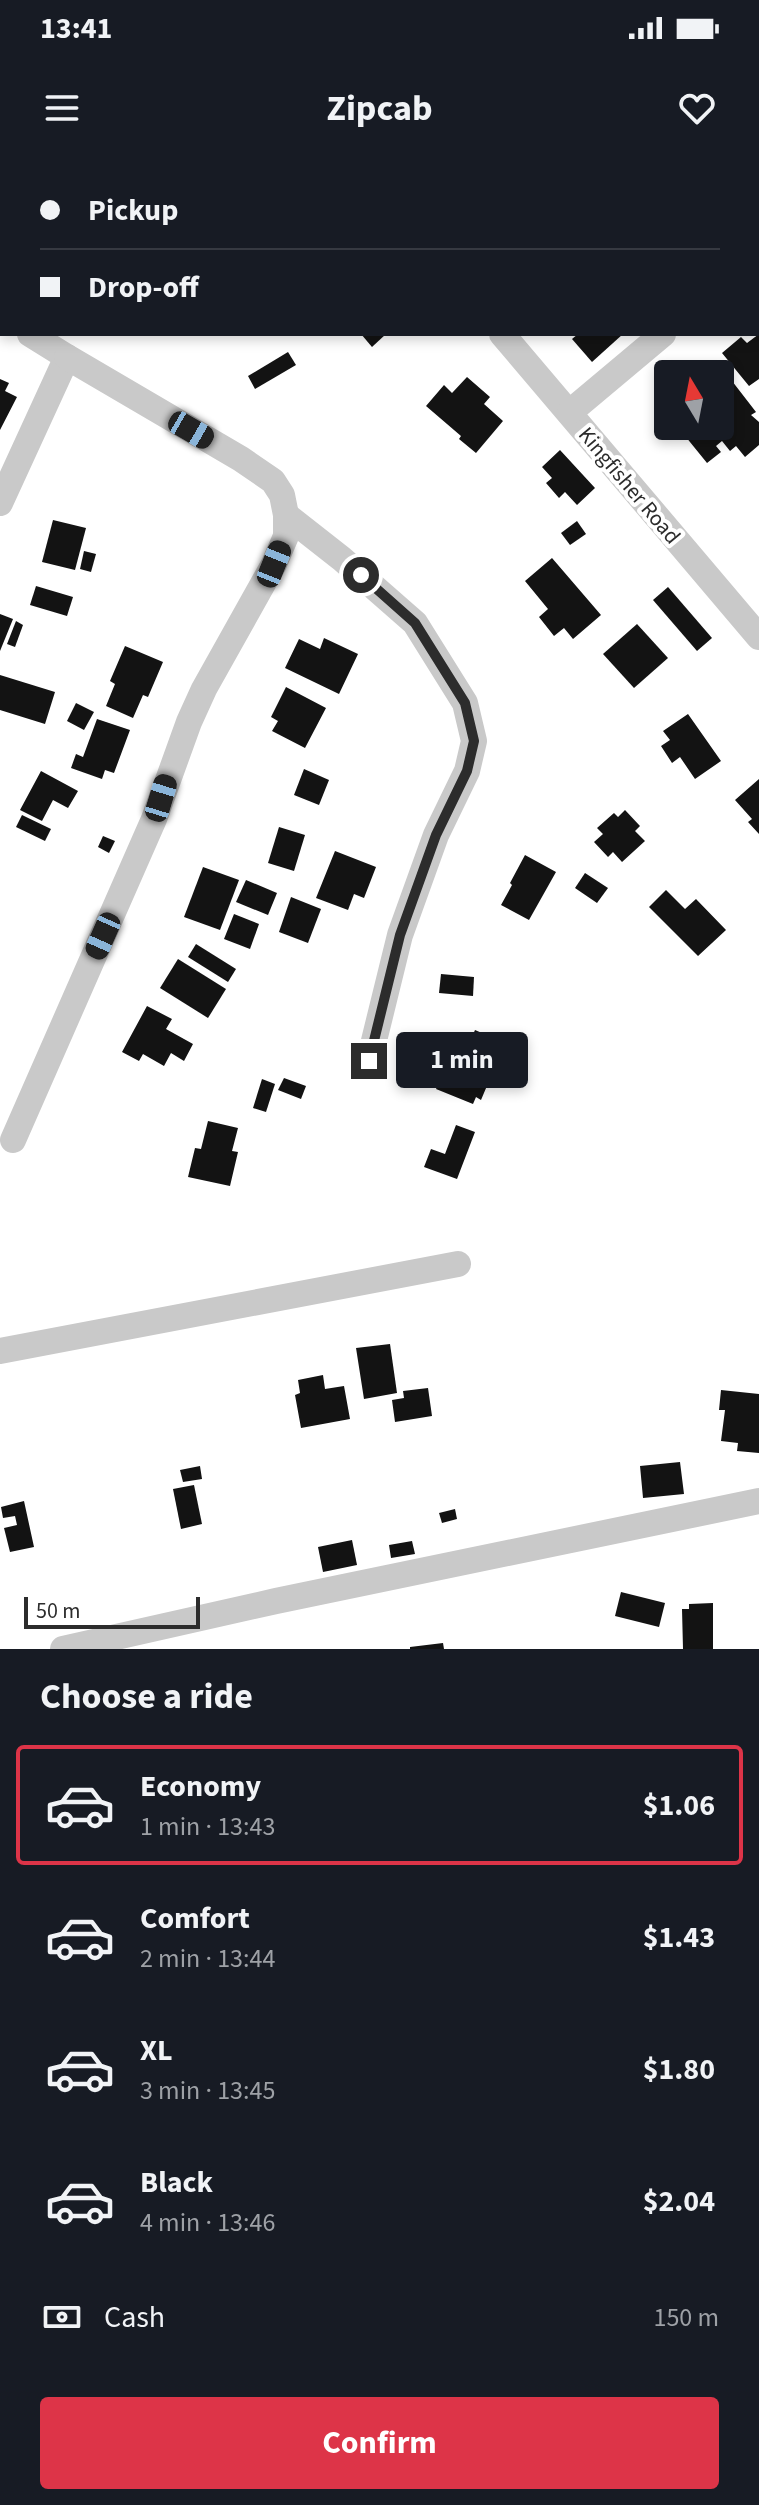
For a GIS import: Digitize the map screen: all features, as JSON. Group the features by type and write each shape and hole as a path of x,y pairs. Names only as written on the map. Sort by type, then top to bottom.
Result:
{"street":[{"path":"13,1140 154,819 189,722 286,536 282,495 273,481 33,336"},
{"name":"Kingfisher Road","path":"504,336 759,637"},
{"path":"570,412 661,336"},
{"path":"0,503 67,357"},
{"path":"286,515 415,623 465,703 474,741 467,771 436,835 400,935 369,1061"},
{"path":"0,1351 458,1264"},
{"path":"63,1649 276,1601 759,1501"}],"building":[{"path":"363,336 384,336 372,347"},
{"path":"576,336 621,336 592,362 572,339"},
{"path":"759,336 759,379 749,386 734,368 734,360 728,360 722,353 741,337 747,343"},
{"path":"288,352 296,365 255,389 248,376"},
{"path":"467,377 490,397 484,404 503,421 476,453 426,406 444,385 452,393"},
{"path":"0,379 9,383 5,391 17,397 0,430"},
{"path":"734,384 756,412 751,415 759,422 759,445 745,457 736,446 730,451 722,441 716,446 721,452 707,463 688,440 734,440"},
{"path":"560,450 595,488 577,505 565,492 559,498 546,483 552,478 542,467"},
{"path":"53,520 86,528 75,570 42,562"},
{"path":"577,521 586,534 570,545 561,533"},
{"path":"84,551 96,554 91,572 80,569"},
{"path":"552,558 601,615 573,639 564,628 554,636 539,617 548,609 525,581"},
{"path":"36,586 73,597 67,616 30,605"},
{"path":"668,587 712,638 697,651 653,600"},
{"path":"0,614 13,619 0,651"},
{"path":"16,621 23,625 15,647 7,644"},
{"path":"637,624 668,658 634,688 603,654"},
{"path":"324,638 358,654 339,694 285,668 299,639 320,649"},
{"path":"125,646 163,662 148,697 143,695 133,718 106,706 115,684 110,681"},
{"path":"0,675 55,692 45,724 0,710"},
{"path":"286,687 326,708 305,748 272,731 278,721 271,717"},
{"path":"76,703 94,712 84,730 67,721"},
{"path":"688,714 721,761 695,779 680,757 672,763 661,746 670,740 663,731"},
{"path":"97,719 130,730 114,773 105,770 102,779 71,768 76,754 83,757"},
{"path":"304,769 329,780 319,805 294,795"},
{"path":"41,771 78,791 68,808 53,800 42,821 20,810"},
{"path":"759,779 759,834 748,822 752,819 735,800"},
{"path":"625,810 640,826 635,831 645,841 622,862 613,852 608,857 594,842 603,834 597,828 614,813 618,817"},
{"path":"22,815 51,829 45,841 16,827"},
{"path":"279,827 305,835 294,871 268,863"},
{"path":"103,836 115,841 109,853 98,847"},
{"path":"335,851 376,867 364,898 354,894 348,910 316,898"},
{"path":"525,855 556,872 529,920 501,905"},
{"path":"203,867 239,880 220,930 184,917"},
{"path":"585,873 608,888 597,903 575,888"},
{"path":"246,880 277,893 268,915 236,902"},
{"path":"666,890 685,909 696,899 726,930 698,956 649,907"},
{"path":"291,897 321,909 308,943 279,932"},
{"path":"234,914 259,924 250,949 224,939"},
{"path":"196,944 236,969 228,982 188,957"},
{"path":"178,959 226,989 208,1018 160,988"},
{"path":"441,974 474,977 473,996 439,993"},
{"path":"147,1006 172,1019 166,1029 193,1044 184,1061 171,1053 164,1066 143,1054 139,1061 122,1052"},
{"path":"475,1030 505,1043 481,1100 476,1097 473,1104 436,1089 444,1069 435,1065 447,1037 468,1046"},
{"path":"284,1078 306,1086 301,1099 278,1090"},
{"path":"262,1079 275,1084 266,1112 253,1108"},
{"path":"208,1121 238,1128 232,1151 238,1152 230,1186 188,1177 195,1148 201,1149"},
{"path":"456,1125 475,1132 457,1179 424,1167 431,1149 445,1154"},
{"path":"390,1344 397,1393 364,1399 356,1348"},
{"path":"323,1375 325,1389 344,1386 350,1419 301,1428 295,1395 300,1393 298,1380"},
{"path":"428,1388 432,1416 395,1422 392,1400 404,1398 403,1391"},
{"path":"721,1390 759,1394 759,1453 737,1451 738,1443 721,1441 725,1410 719,1410"},
{"path":"680,1462 684,1494 643,1498 640,1466"},
{"path":"200,1466 202,1479 183,1482 180,1470"},
{"path":"194,1485 202,1524 181,1529 173,1489"},
{"path":"24,1501 34,1547 10,1552 4,1528 17,1525 15,1516 3,1518 1,1507"},
{"path":"455,1509 457,1519 442,1523 439,1513"},
{"path":"352,1540 357,1565 323,1572 318,1547"},
{"path":"412,1541 415,1554 391,1558 389,1545"},
{"path":"621,1592 665,1603 659,1627 615,1616"},
{"path":"713,1603 713,1649 683,1649 682,1609 689,1609 689,1604"},
{"path":"443,1643 444,1649 410,1649 410,1647"}],"route":[{"path":"361,575 415,623 465,703 474,741 467,771 436,835 400,935 369,1061"}]}
